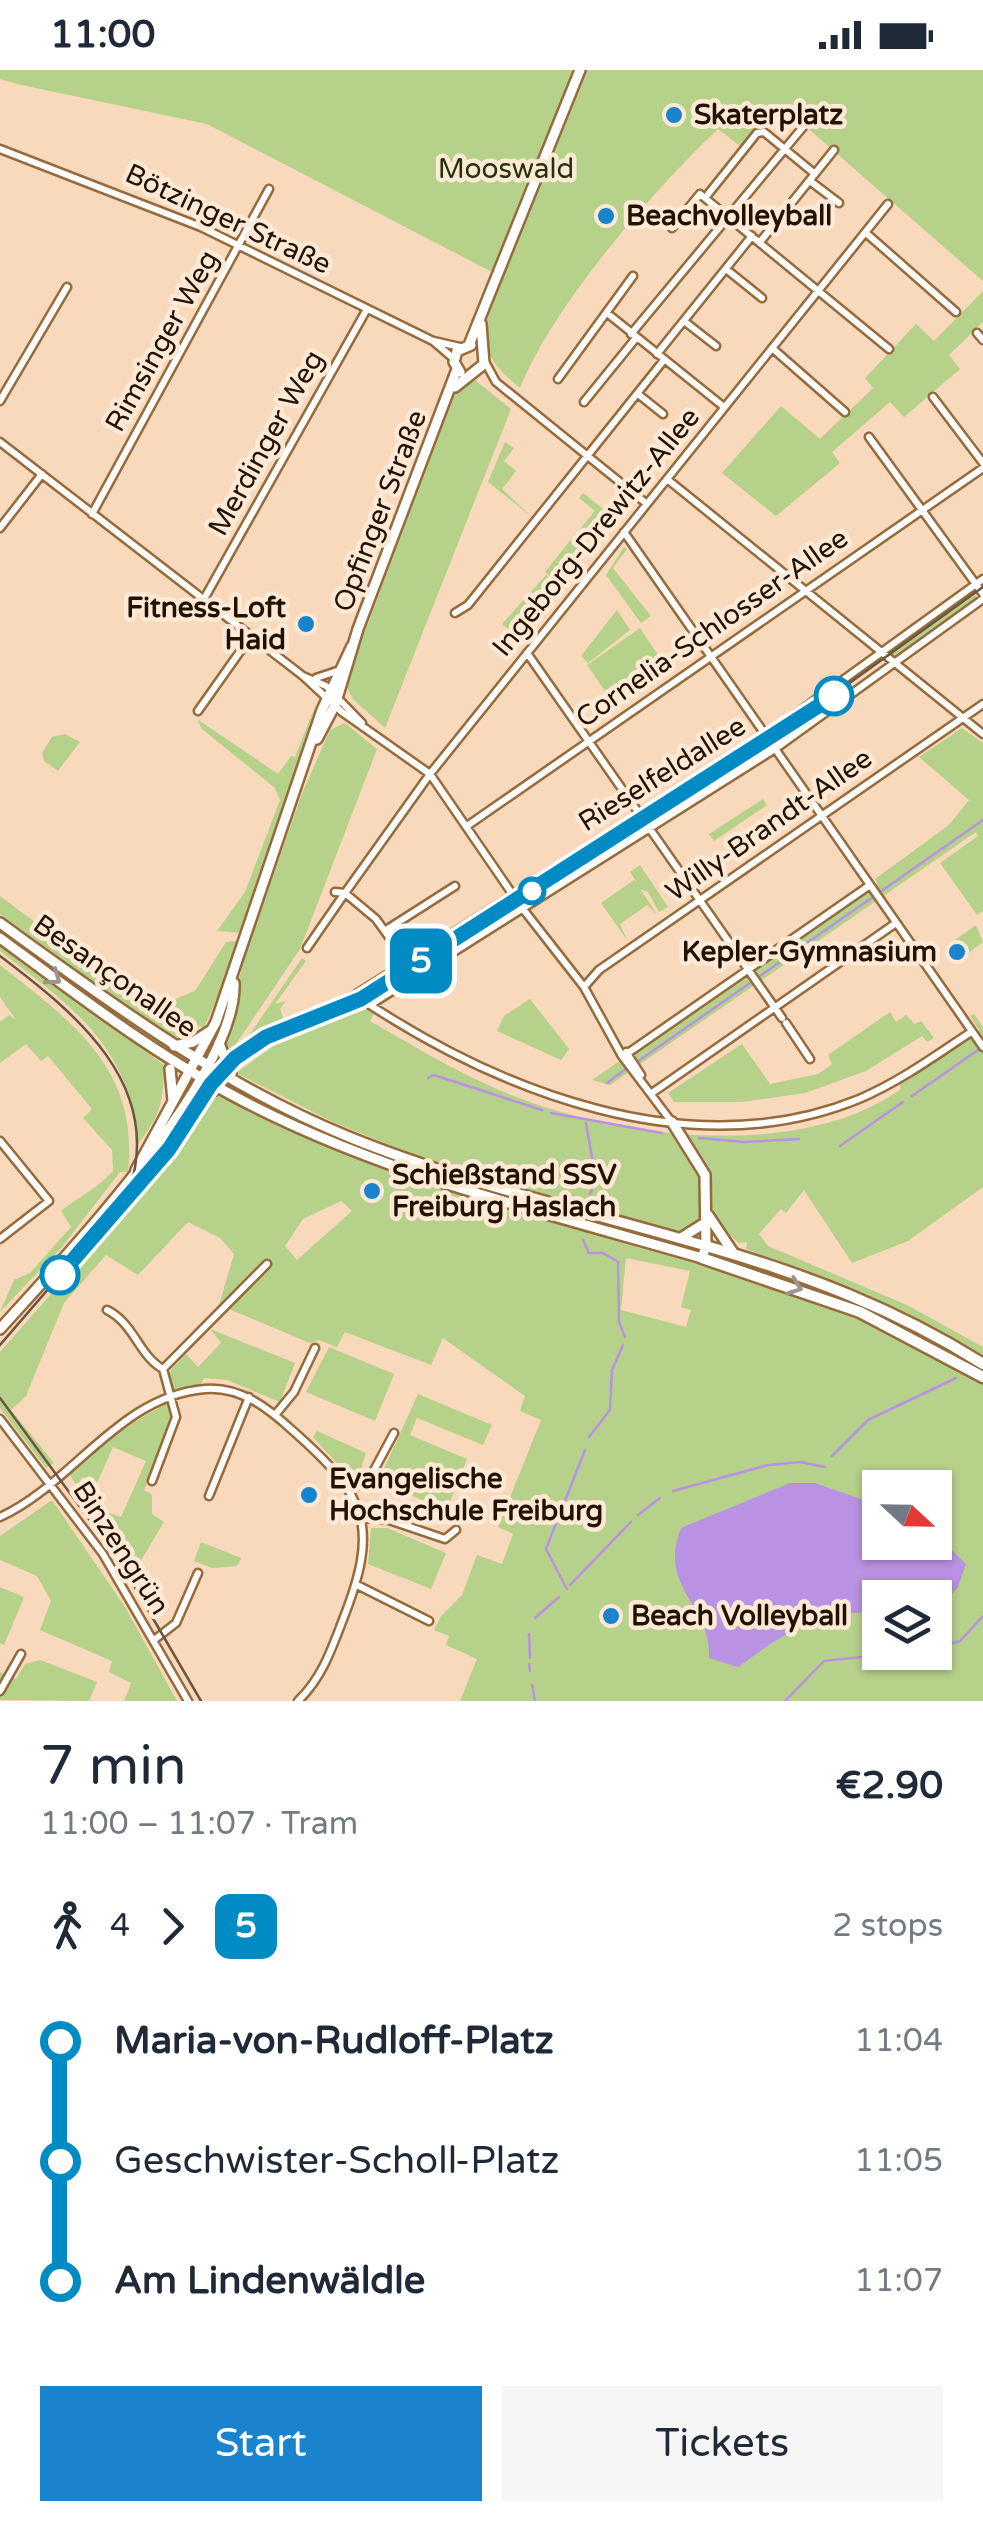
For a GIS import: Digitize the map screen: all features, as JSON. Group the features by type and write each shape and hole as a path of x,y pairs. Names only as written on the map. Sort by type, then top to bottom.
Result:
{"highway":[{"path":"704,1252 734,1254 867,1302 983,1364"},
{"path":"704,1252 860,1312 983,1377"}],"main road":[{"name":"Opfinger Straße","path":"202,1062 310,749 463,369 465,346 481,317 580,70"},
{"name":"Opfinger Straße","path":"463,369 483,356 481,317"},
{"path":"465,346 483,356"},
{"name":"Opfinger Straße","path":"332,697 333,673 352,646"},
{"name":"Besançonallee","path":"0,923 173,1046 245,1084"},
{"name":"Besançonallee","path":"0,938 162,1055 302,1130 416,1174 704,1252"},
{"name":"Opfinger Straße","path":"0,1329 87,1234 136,1170 218,1040 232,1005 233,975"},
{"path":"173,1046 193,1042 212,1030"},
{"path":"218,1040 222,1058 232,1074 245,1084 346,1136 419,1164 681,1238 704,1252 713,1238 702,1166 672,1122"},
{"path":"162,1055 170,1069 177,1107 219,1088"},
{"path":"681,1238 710,1221"},
{"path":"710,1221 734,1254"}],"street":[{"path":"584,402 803,126"},
{"path":"672,228 756,133 764,132 785,149 838,203"},
{"name":"Bötzinger Straße","path":"0,149 140,201 241,246 433,341 463,369 496,382"},
{"path":"760,242 834,150"},
{"name":"Rimsinger Weg","path":"92,514 241,246 269,188"},
{"path":"702,196 889,349"},
{"name":"Ingeborg-Drewitz-Allee","path":"307,948 430,774 888,204"},
{"path":"866,232 956,312"},
{"path":"455,613 468,605 638,394 684,321 752,236"},
{"path":"726,269 762,298"},
{"path":"558,379 633,276"},
{"path":"0,401 67,287"},
{"name":"Merdinger Weg","path":"204,598 368,309"},
{"path":"608,313 724,407"},
{"path":"684,321 716,346"},
{"name":"Bötzinger Straße","path":"433,341 465,346"},
{"path":"772,348 845,412"},
{"path":"483,356 496,382 646,504"},
{"path":"638,394 663,414"},
{"path":"933,397 983,466"},
{"path":"869,437 979,582 982,595"},
{"path":"0,442 430,774 513,895"},
{"name":"Cornelia-Schlosser-Allee","path":"467,826 983,466"},
{"path":"0,528 42,474"},
{"path":"667,479 983,734"},
{"path":"624,532 983,1047"},
{"name":"Rieselfeldallee","path":"979,582 886,656 768,738 355,995 370,1005 775,749 897,664 982,595"},
{"path":"198,711 251,636"},
{"path":"527,653 810,1059"},
{"path":"303,676 315,679 333,673"},
{"path":"315,679 332,697"},
{"name":"Willy-Brandt-Allee","path":"584,987 599,970 983,704"},
{"path":"386,930 456,886"},
{"path":"631,1062 870,886"},
{"path":"335,892 345,893 386,930 407,962"},
{"path":"523,909 584,987 585,996 672,1122"},
{"path":"652,1094 896,923"},
{"path":"370,1005 436,1045 521,1084 563,1098 672,1122 748,1125 809,1115 884,1087 971,1032"},
{"path":"0,1238 49,1201 1,1145"},
{"path":"163,1369 267,1264"},
{"path":"107,1310 121,1318 163,1369 168,1397 176,1412 175,1426 152,1481"},
{"path":"275,1415 294,1392 315,1348"},
{"path":"50,1481 127,1419 168,1397 207,1388 249,1397 275,1415 322,1457 350,1491 361,1517 364,1558 357,1586 323,1668 298,1701"},
{"path":"209,1496 249,1397"},
{"name":"Binzengrün","path":"0,1418 103,1554 188,1701"},
{"path":"350,1491 372,1474 394,1432"},
{"name":"Binzengrün","path":"0,1516 50,1481"},
{"path":"361,1517 389,1520 445,1539 456,1530"},
{"name":"Binzengrün","path":"154,1640 176,1624 198,1573"},
{"path":"357,1586 430,1620"},
{"path":"0,1691 22,1654"}],"green space":[{"name":"Mooswald","path":"0,70 983,70 983,281 781,105 740,146 718,129 664,184 580,286 520,388 494,362 485,338 488,311 500,276 494,273 484,293 492,272 207,124 17,84 0,79"},
{"path":"983,291 983,322 949,355 960,369 904,417 890,402 832,452 840,463 776,516 722,473 781,406 820,439 873,388 865,378 916,324 934,341"},
{"path":"475,380 511,409 385,728 353,699 345,684 457,388"},
{"path":"505,442 514,448 504,461 516,471 502,489 531,516 488,482"},
{"path":"583,493 608,513 589,536 580,529 595,511 579,498"},
{"path":"576,533 585,540 554,579 545,572"},
{"path":"624,547 627,549 613,568 651,616 641,623 606,575"},
{"path":"546,575 553,580 511,631 502,624"},
{"path":"972,590 979,600 900,660 890,652"},
{"path":"617,610 630,630 588,663 581,656"},
{"path":"640,628 660,658 607,694 587,665"},
{"path":"316,704 278,825 281,831 244,933 217,931 245,892 280,800 275,788 202,729 197,719 278,774 291,756 295,757"},
{"path":"345,723 377,749 300,949 236,1044 222,1053 243,962 301,796 330,730"},
{"path":"962,728 983,743 983,911 977,915 940,863 978,836 976,832 610,1085 592,1080 877,883 875,879 949,825 969,800 919,757"},
{"path":"65,734 80,742 58,771 44,761 42,753 52,737"},
{"path":"762,741 769,751 653,823 647,814"},
{"path":"763,799 767,805 714,841 709,834"},
{"path":"637,820 644,830 577,872 571,861"},
{"path":"640,865 668,907 659,912 648,892 640,889 657,914 647,905 620,924 627,940 601,903 634,880 637,883 630,872"},
{"path":"0,896 138,999 168,1002 195,991 226,942 237,941 230,968 204,1028 199,1026 179,1037 179,1042 173,1041 0,914"},
{"path":"513,898 520,908 374,1000 363,993"},
{"path":"976,925 983,942 963,957 952,942"},
{"path":"0,927 183,1060 89,999 0,934"},
{"path":"0,943 164,1065 160,1107 138,1144 133,1110 110,1054 73,1011 0,951"},
{"path":"302,958 306,961 275,1004 286,1001 280,1009 284,1020 248,1037"},
{"path":"0,965 52,1007 95,1051 123,1104 129,1136 128,1172 120,1172 62,1247 0,1312 14,1280 30,1273 71,1227 61,1211 113,1171 112,1150 83,1118 92,1109 48,1056 41,1061 26,1044 0,1063 0,1022 9,1015 16,1020 0,997"},
{"path":"530,999 569,1049 561,1060 497,1031 504,1016"},
{"path":"369,1008 375,1012 370,1021 497,1089 593,1120 702,1135 757,1134 810,1127 859,1112 901,1089 899,1083 979,1030 970,1016 974,1014 983,1027 983,1187 908,1241 852,1263 804,1190 786,1213 781,1209 759,1234 768,1246 907,1305 983,1347 983,1358 882,1302 746,1249 747,1242 739,1243 730,1236 678,1234 415,1156 331,1121 236,1073 275,1045"},
{"path":"890,1012 896,1022 906,1015 915,1024 921,1021 934,1038 927,1042 922,1036 866,1071 805,1093 742,1102 674,1102 668,1093 742,1044 770,1084 818,1074 832,1064 828,1055"},
{"path":"218,1093 330,1144 842,1308 945,1359 983,1384 983,1701 460,1701 477,1659 446,1645 449,1636 434,1630 441,1616 462,1595 477,1555 502,1564 513,1534 498,1527 541,1420 520,1411 525,1396 443,1338 431,1365 345,1332 337,1347 319,1340 310,1343 219,1305 234,1254 220,1238 188,1222 138,1275 106,1255 64,1303 26,1396 11,1410 54,1463 46,1468 0,1408 0,1352 160,1170 204,1105","holes":["341,1201 352,1211 297,1260 285,1246 303,1219","626,1258 690,1271 681,1307 691,1310 686,1327 621,1310"]},
{"path":"303,1124 391,1157 696,1249 455,1180 337,1139"},
{"path":"713,1257 803,1280 899,1321 983,1368 983,1373 847,1302"},
{"path":"210,1329 295,1363 280,1402 227,1380 204,1378 200,1386 173,1389 168,1383 171,1370 186,1354 198,1367 221,1343"},
{"path":"329,1347 394,1374 375,1421 306,1392"},
{"path":"418,1394 492,1425 483,1445 417,1418 410,1435 467,1459 447,1510 378,1482"},
{"path":"167,1403 173,1420 144,1490 152,1495 152,1514 164,1522 134,1572 90,1506 121,1517 146,1461 113,1447 97,1483 82,1477 78,1487 69,1474 111,1436"},
{"path":"317,1431 366,1453 360,1472 351,1479 313,1437"},
{"path":"52,1500 125,1607 177,1701 124,1701 131,1683 109,1672 112,1661 40,1630 51,1601 37,1576 0,1560 0,1536"},
{"path":"371,1528 387,1528 446,1553 431,1589 368,1564"},
{"path":"201,1542 241,1559 237,1566 212,1568 194,1561"},
{"path":"0,1587 24,1597 4,1645 0,1643"},
{"path":"40,1660 97,1682 89,1701 0,1700 0,1672 16,1679 25,1664"}],"shaded area":[{"path":"790,1483 815,1483 862,1499 862,1560 952,1560 952,1550 966,1564 952,1594 952,1580 862,1580 862,1613 821,1619 804,1626 738,1667 709,1658 703,1623 680,1582 676,1566 675,1549 681,1528"}],"waterway":[{"path":"637,1062 983,820"},
{"path":"912,1096 978,1050"},
{"path":"607,1083 626,1069"},
{"path":"428,1078 434,1075 542,1110"},
{"path":"840,1146 903,1102"},
{"path":"551,1113 662,1133"},
{"path":"586,1123 596,1180 590,1194"},
{"path":"699,1138 745,1142 799,1139"},
{"path":"583,1240 589,1253 603,1253 618,1262 619,1322 625,1337"},
{"path":"589,1437 610,1410 612,1370 623,1345"},
{"path":"832,1456 868,1420 956,1378"},
{"path":"567,1589 546,1549 585,1450"},
{"path":"673,1491 768,1465 801,1462 825,1467"},
{"path":"638,1515 660,1498"},
{"path":"570,1585 631,1522"},
{"path":"535,1618 559,1597"},
{"path":"952,1643 960,1641 983,1616"},
{"path":"529,1634 530,1658"},
{"path":"785,1701 824,1661 862,1657"},
{"path":"529,1664 530,1671"},
{"path":"532,1685 535,1701"}],"tram line":[{"path":"0,1345 169,1149 211,1084 232,1060 266,1037 350,1005 402,973 769,741 983,587"},
{"name":"5","path":"60,1275 169,1149 205,1091 235,1058 266,1037 361,999 766,744 834,696"},
{"path":"0,956 83,1027 124,1084 134,1117 137,1152 129,1191"},
{"path":"0,1398 119,1560 201,1701"}],"place":[{"name":"Skaterplatz","path":"674,115"},
{"name":"Beachvolleyball","path":"606,216"},
{"name":"Fitness-Loft Haid","path":"306,624"},
{"name":"Kepler-Gymnasium","path":"957,952"},
{"name":"Schießstand SSV Freiburg Haslach","path":"372,1191"},
{"name":"Evangelische Hochschule Freiburg","path":"309,1495"},
{"name":"Beach Volleyball","path":"611,1616"}]}
